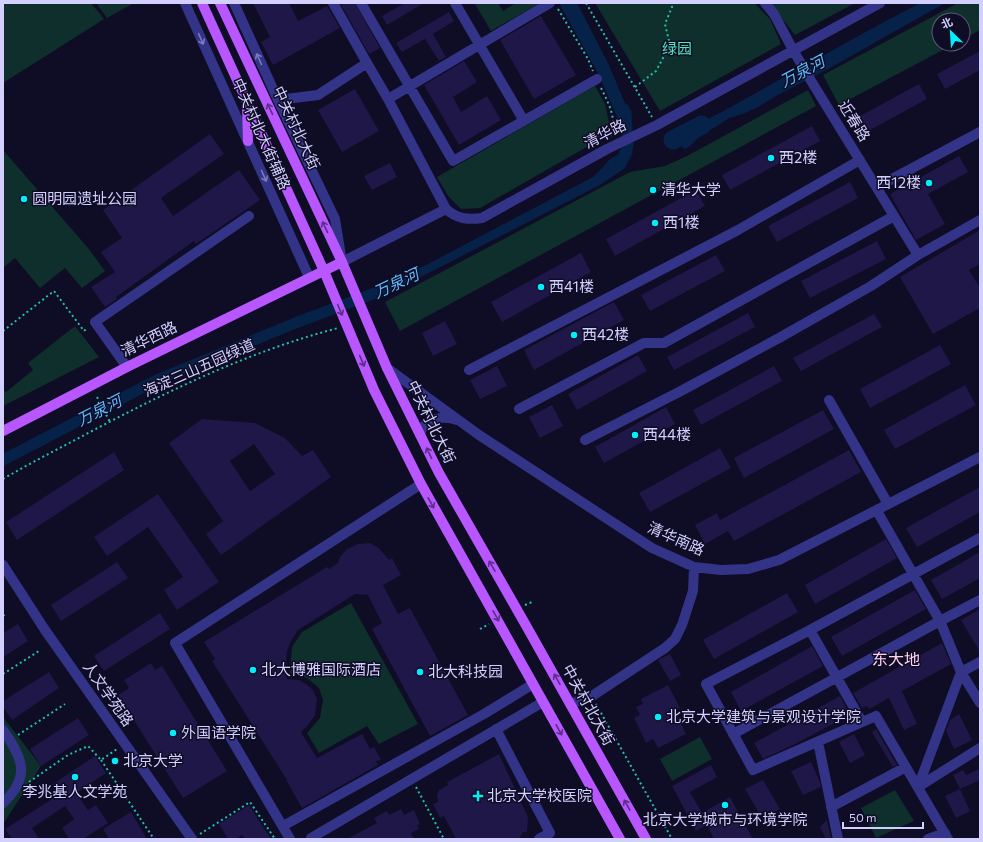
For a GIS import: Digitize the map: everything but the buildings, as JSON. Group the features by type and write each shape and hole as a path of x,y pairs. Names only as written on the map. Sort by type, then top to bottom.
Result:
{"main road":[{"path":"202,3 324,271 374,390 421,484 620,839"},
{"name":"中关村北大街","path":"220,3 342,262 387,368 439,473 646,839"},
{"path":"247,102 248,141"},
{"name":"清华西路","path":"3,431 127,367 342,262"}],"street":[{"name":"中关村北大街辅路","path":"185,3 309,277"},
{"name":"中关村北大街辅路","path":"234,3 278,100 335,219 342,262"},
{"path":"333,3 388,99 446,209 342,262"},
{"path":"361,3 453,161 597,78"},
{"path":"455,3 524,121"},
{"path":"388,99 550,3"},
{"name":"近春路","path":"765,3 774,14 813,84 878,187 918,255"},
{"name":"清华路","path":"446,209 451,214 470,220 482,218 607,149 618,145 880,3"},
{"path":"278,100 318,95 367,64"},
{"path":"878,187 980,132"},
{"path":"469,370 738,230 860,160"},
{"path":"127,367 95,322 249,216"},
{"path":"519,409 644,343 664,343 894,216"},
{"path":"586,440 679,392 805,323 870,286 918,255 980,220"},
{"name":"清华南路","path":"387,368 479,435 652,548 694,567 721,570 748,570 779,560 980,457"},
{"path":"829,400 888,504"},
{"path":"420,435 421,431 430,420 451,418 461,422"},
{"path":"290,839 175,643 421,484"},
{"path":"877,510 940,621 961,672 980,703"},
{"path":"928,839 946,836 876,716 753,770 706,684 810,630 980,538"},
{"name":"人文学苑路","path":"3,565 45,630 192,839"},
{"path":"570,704 592,696 665,648 675,639 682,626 693,592 694,567"},
{"path":"733,734 980,600"},
{"path":"810,630 862,722"},
{"path":"918,787 961,672 980,662"},
{"path":"283,826 484,714 533,684"},
{"path":"312,839 311,838 543,702"},
{"path":"3,730 19,757 22,768 19,783 13,794 3,803"},
{"path":"496,730 550,833 539,839"},
{"path":"818,742 838,839"},
{"path":"918,787 980,748"},
{"path":"831,808 906,766"}],"path":[{"path":"586,3 635,87 653,126"},
{"path":"635,87 656,71 670,46 665,24 672,7 671,3"},
{"path":"3,331 54,290 84,330 95,322"},
{"name":"海淀三山五园绿道","path":"3,478 176,388 230,364 292,341 347,325"},
{"path":"97,397 110,422"},
{"path":"3,616 7,613"},
{"path":"3,674 39,651"},
{"path":"592,696 672,839"},
{"path":"10,740 65,704"},
{"path":"101,760 125,744"},
{"path":"13,794 68,755 88,746 101,760 154,839"},
{"path":"412,779 444,839"},
{"path":"192,839 250,802 275,839"}],"green space":[{"path":"3,3 91,3 104,19 3,83"},
{"path":"96,3 134,3 107,18"},
{"path":"498,3 503,11 516,3 538,4 491,31 475,4"},
{"name":"绿园","path":"595,3 754,3 770,19 781,44 660,111"},
{"path":"770,3 855,3 795,35"},
{"path":"958,3 980,3 980,30 971,35 971,12 941,12"},
{"path":"931,17 931,52 939,52 839,105 823,75"},
{"path":"595,86 605,104 609,122 604,137 480,208 461,209 448,196 437,177"},
{"path":"808,90 816,106 400,331 385,302 630,172 665,166 687,156"},
{"name":"圆明园遗址公园","path":"3,150 88,248 105,271 82,288 65,268 40,288 15,258 3,268"},
{"path":"75,326 99,357 3,406 3,389 6,392 33,370 28,363"},
{"path":"351,603 418,724 379,744 367,726 319,753 307,733 320,718 323,700 319,688 307,678 290,673 292,647 302,632"},
{"path":"3,717 41,766 3,824"},
{"path":"700,737 712,759 672,781 660,759"},
{"path":"895,790 914,821 876,838 861,808"}],"water":[{"path":"559,3 577,3 609,65 629,113 630,121 621,126 599,75"},
{"path":"920,3 945,3 758,107 729,118 702,134 685,149 682,147 679,135"},
{"path":"629,148 633,152 625,168 600,185 380,298 374,286 403,276 428,264 593,177 609,160"}],"waterway":[{"name":"万泉河","path":"620,163 628,146 626,113 624,109"},
{"name":"万泉河","path":"673,140 702,125"},
{"name":"万泉河","path":"3,460 159,379 298,322 391,287"}],"place":[{"name":"西2楼","path":"771,158"},
{"name":"西12楼","path":"929,183"},
{"name":"清华大学","path":"653,190"},
{"name":"圆明园遗址公园","path":"24,199"},
{"name":"西1楼","path":"655,223"},
{"name":"西41楼","path":"541,287"},
{"name":"西42楼","path":"574,335"},
{"name":"西44楼","path":"635,435"},
{"name":"北大博雅国际酒店","path":"253,670"},
{"name":"北大科技园","path":"420,672"},
{"name":"北京大学建筑与景观设计学院","path":"658,717"},
{"name":"外国语学院","path":"173,733"},
{"name":"北京大学","path":"115,761"},
{"name":"李兆基人文学苑","path":"75,777"},
{"name":"北京大学校医院","path":"478,796"},
{"name":"北京大学城市与环境学院","path":"725,805"}],"district":[{"name":"东大地","path":"896,659"}]}
